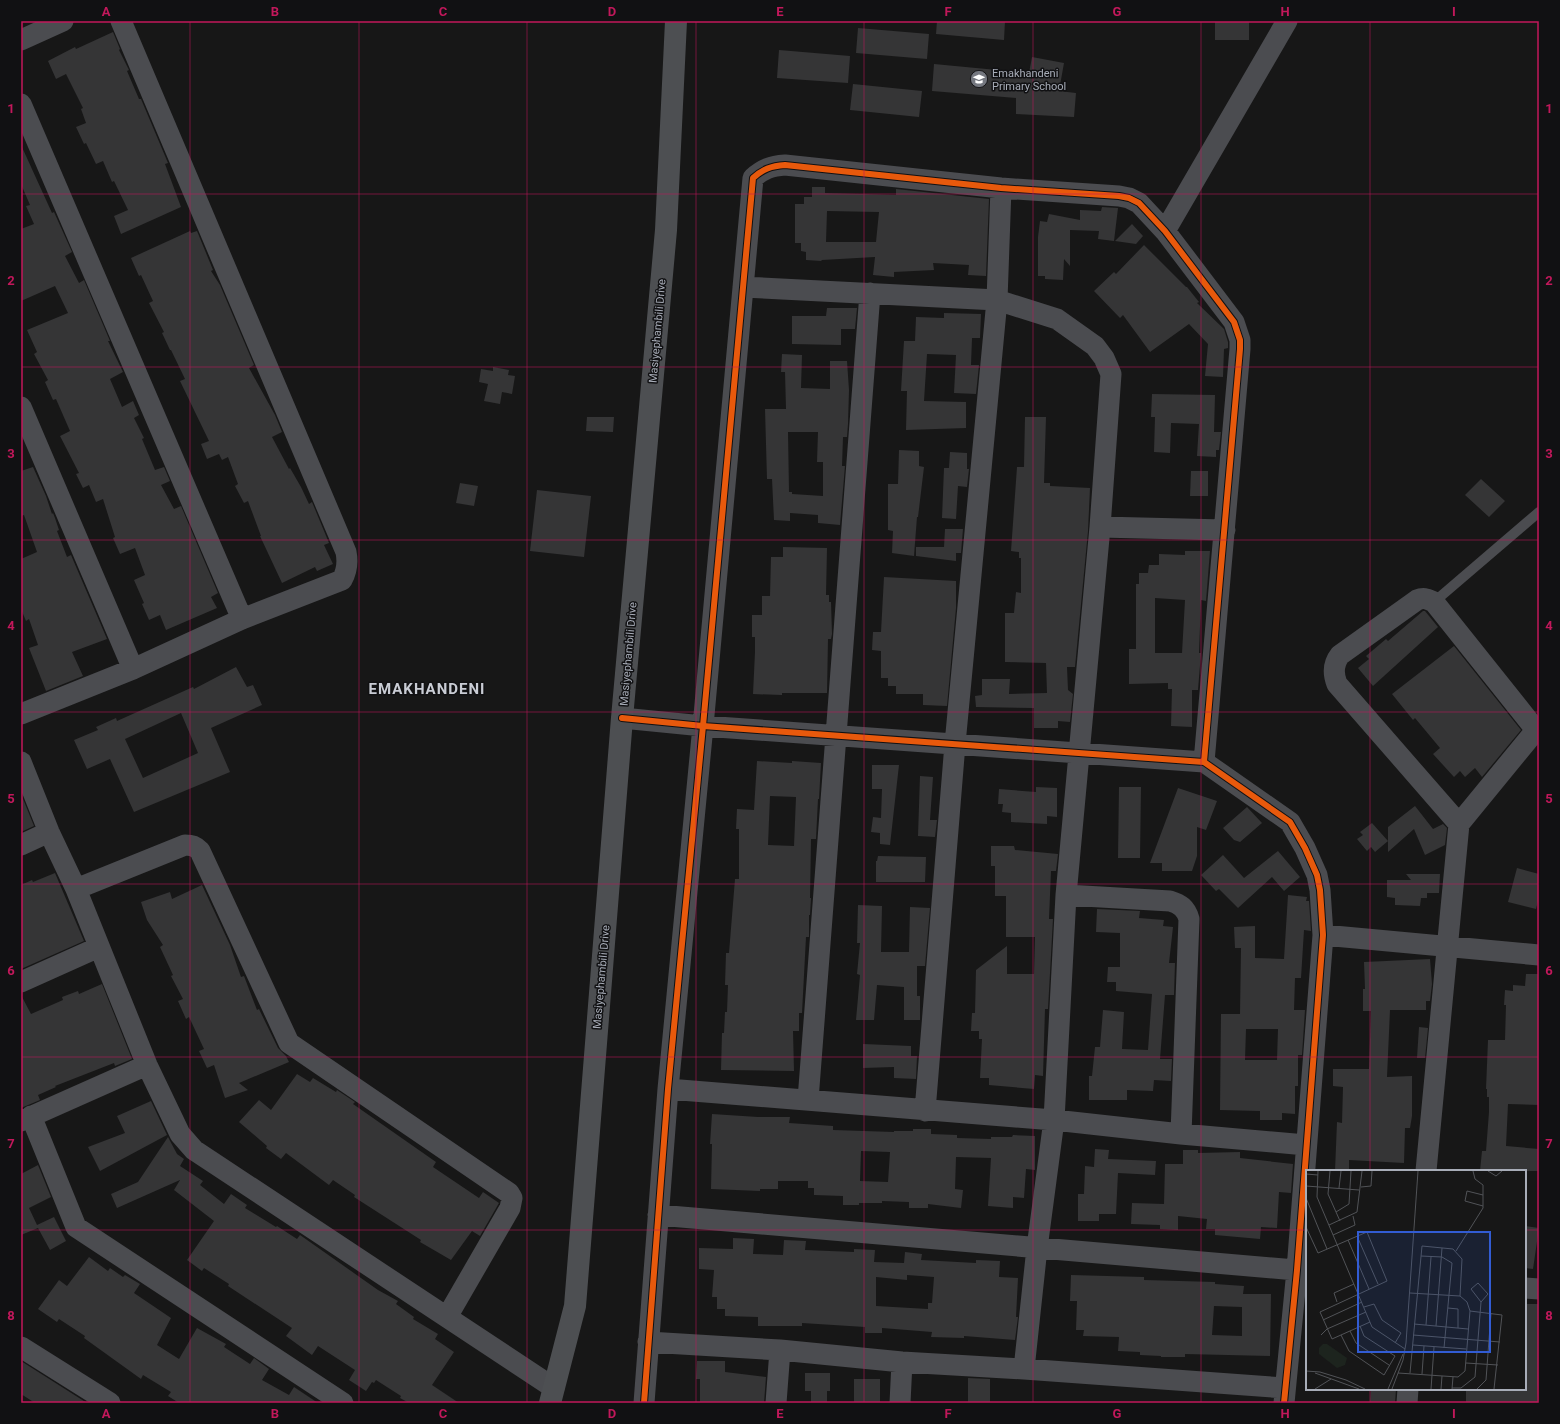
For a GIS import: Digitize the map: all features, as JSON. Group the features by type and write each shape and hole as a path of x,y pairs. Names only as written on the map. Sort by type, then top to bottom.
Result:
{"main road":[{"name":"Masiyephambili Drive","path":"552,1395 575,1306 622,718 666,230 676,21"}],"street":[{"path":"21,40 63,21"},
{"path":"21,714 133,669 242,619 342,580 347,566 346,552 121,21"},
{"path":"1165,231 1287,21"},
{"path":"21,104 242,619"},
{"path":"644,1403 668,1089 753,178 768,168 785,165 1001,188 1119,196 1129,198 1138,203 1165,231 1234,322 1240,340 1225,530 1204,762"},
{"path":"925,1111 955,744 996,300 1001,188"},
{"path":"743,287 996,300 1057,319 1094,346 1104,358 1111,374 1100,527 1066,894 1054,1120 1037,1248 1024,1369"},
{"path":"808,1100 870,294"},
{"path":"21,406 133,669"},
{"path":"1100,527 1225,530"},
{"path":"1426,1170 1459,824 1536,730 1434,602 1426,598 1417,600 1340,655 1336,659 1334,676 1337,684 1459,824"},
{"path":"622,718 703,726 1204,762 1290,822 1305,848 1317,875 1320,890 1323,935 1306,1145 1302,1270 1285,1395 1024,1369 902,1362 780,1350 648,1342"},
{"path":"21,762 49,832 76,889 147,1065 180,1134 194,1150 447,1316 552,1395"},
{"path":"21,845 49,832"},
{"path":"76,889 185,844 193,845 200,851 289,1043 509,1193 512,1198 510,1208 447,1316"},
{"path":"1066,894 1170,901 1178,903 1187,913 1188,927 1181,1134"},
{"path":"1323,935 1447,945 1539,955"},
{"path":"21,982 99,947"},
{"path":"147,1065 26,1118 76,1227 343,1403"},
{"path":"668,1089 925,1111 1054,1120 1181,1134 1306,1145"},
{"path":"658,1215 1302,1270"},
{"path":"1526,1288 1539,1290"},
{"path":"21,1347 110,1403"},
{"path":"776,1403 780,1350"},
{"path":"900,1403 902,1362"},
{"path":"1407,1403 1408,1390"}],"lane":[{"path":"1434,602 1539,512"}],"building":[{"path":"937,21 1005,21 1004,40 936,34"},
{"path":"1215,21 1249,21 1249,40 1215,40"},
{"path":"858,28 929,34 927,59 856,53"},
{"path":"113,32 120,49 119,50 129,70 127,71 139,99 141,99 168,163 165,164 181,207 121,234 114,216 128,210 114,181 112,182 103,161 96,164 76,127 86,123 81,109 83,108 66,74 56,79 48,61 75,47 76,49"},
{"path":"779,50 850,56 848,83 777,78"},
{"path":"1032,57 1064,63 1059,91 1076,93 1074,117 1016,114 1016,98 932,91 934,64 1029,73"},
{"path":"853,84 922,91 919,117 850,110"},
{"path":"21,145 52,213 54,212 72,252 65,256 79,283 84,280 110,341 108,341 123,372 110,379 122,407 133,401 139,415 134,418 144,438 142,439 155,470 164,467 170,481 161,485 174,509 181,506 218,593 211,597 217,608 166,630 160,615 149,620 142,604 144,603 134,580 145,575 135,548 120,554 113,538 115,537 103,499 96,502 89,485 83,488 76,474 79,473 60,436 70,431 56,399 53,400 45,382 48,380 34,354 37,352 27,330 68,313 55,286 21,301 21,229 34,224 26,206 30,205 21,184"},
{"path":"812,187 825,187 825,193 896,195 896,189 989,199 986,276 968,275 969,265 933,263 934,270 894,272 894,277 873,275 875,257 821,261 806,260 806,252 801,251 801,243 795,243 795,204 804,204 804,197 812,197","holes":["827,211 879,212 876,242 826,242"]},
{"path":"1102,207 1118,208 1114,241 1098,239 1099,231 1070,230 1070,266 1064,259 1063,280 1045,279 1045,276 1038,276 1038,237 1040,221 1047,222 1049,214 1080,220 1080,210 1101,211"},
{"path":"1132,224 1143,236 1136,244 1115,241"},
{"path":"190,231 191,233 197,231 213,270 211,271 220,285 254,365 249,368 275,415 282,432 272,437 289,469 290,468 301,487 309,504 312,502 329,543 324,545 333,564 317,571 315,567 282,583 260,536 248,501 244,503 235,486 238,484 228,457 222,460 219,454 207,459 201,444 209,441 180,381 185,379 149,303 153,301 131,258"},
{"path":"1144,245 1187,287 1199,302 1197,303 1224,329 1228,342 1228,348 1224,349 1223,377 1205,376 1208,344 1189,324 1150,352 1123,315 1120,318 1094,291 1114,272 1116,274"},
{"path":"827,308 857,308 855,329 841,329 841,345 792,344 792,316 826,316"},
{"path":"944,313 981,314 980,338 972,338 971,365 979,365 976,394 954,393 956,355 927,354 924,401 966,402 966,428 906,430 907,391 901,391 904,341 915,341 916,317 944,318"},
{"path":"782,354 802,355 801,388 830,389 830,361 847,361 849,390 848,424 847,437 843,437 842,466 845,466 840,525 818,523 818,515 790,513 790,521 774,520 772,479 767,479 765,409 786,409 785,372 781,372","holes":["788,432 818,432 817,462 823,462 823,496 792,494 792,492 789,492"]},
{"path":"493,367 509,370 508,375 515,376 512,394 502,392 500,404 484,401 488,384 479,382 481,369 493,371"},
{"path":"1152,394 1215,395 1214,432 1221,432 1219,450 1216,450 1216,457 1197,456 1199,424 1171,423 1170,453 1154,452 1155,417 1151,417"},
{"path":"587,417 614,417 613,432 586,431"},
{"path":"1025,417 1046,417 1044,483 1050,483 1050,486 1090,488 1088,531 1075,667 1067,667 1068,690 1073,694 1070,722 1058,721 1058,728 1034,728 1034,708 976,707 975,696 982,695 982,679 1010,679 1009,694 1047,693 1046,663 1005,662 1005,613 1014,613 1016,592 1021,593 1021,558 1019,558 1019,552 1011,551 1017,467 1024,467"},
{"path":"899,450 919,451 919,466 924,467 917,517 914,556 892,553 893,531 888,530 888,484 898,484"},
{"path":"950,452 967,453 967,469 969,469 967,487 958,486 956,519 942,518 944,468 949,468"},
{"path":"33,467 55,518 59,530 57,531 67,557 71,555 107,639 72,652 83,676 46,691 29,648 38,645 29,619 26,621 21,609 21,559 37,552 24,515 21,516 21,471"},
{"path":"1191,471 1208,471 1208,496 1190,496"},
{"path":"1481,479 1505,501 1489,517 1465,495"},
{"path":"460,483 478,486 474,506 456,503"},
{"path":"537,490 591,496 584,557 530,551"},
{"path":"945,529 963,529 961,553 956,553 956,561 916,556 916,547 944,547"},
{"path":"783,547 827,548 826,595 829,595 829,602 831,602 832,634 831,639 828,639 827,693 782,693 782,695 753,694 755,637 752,637 752,615 762,615 762,596 770,596 771,557 783,557"},
{"path":"1185,551 1210,551 1206,601 1201,600 1199,653 1201,653 1198,690 1192,690 1192,727 1171,726 1172,689 1168,689 1168,683 1129,684 1129,649 1136,649 1136,584 1139,584 1139,573 1148,573 1149,565 1159,565 1159,554 1185,555","holes":["1155,598 1185,600 1182,653 1155,653"]},
{"path":"884,577 956,581 956,608 947,706 923,705 923,694 896,694 896,686 888,686 888,678 881,678 881,651 872,650 873,632 881,632"},
{"path":"1423,611 1425,611 1438,627 1373,686 1358,668 1369,659 1366,656 1386,639 1388,641"},
{"path":"1454,646 1521,730 1482,777 1475,768 1465,777 1460,771 1454,777 1433,754 1440,748 1415,718 1413,720 1392,694"},
{"path":"236,667 247,687 253,685 262,705 211,728 230,772 134,812 110,759 87,769 74,740 98,730 96,727 116,718 117,721 193,687 194,689","holes":["181,713 198,753 143,778 125,739"]},
{"path":"757,761 821,763 816,839 811,839 811,898 809,937 806,937 802,1013 799,1013 799,1031 793,1031 794,1071 721,1070 722,1033 724,1033 725,1012 727,1012 728,985 725,985 726,953 729,953 735,879 739,879 739,829 736,829 737,809 754,810","holes":["770,796 796,797 794,846 768,845"]},
{"path":"872,765 899,765 890,845 880,844 880,833 871,832 873,817 881,818 882,789 872,789"},
{"path":"920,776 933,777 930,820 937,820 935,837 918,836"},
{"path":"1036,787 1057,788 1057,817 1047,816 1047,824 1011,822 1011,813 1002,812 1003,804 998,804 999,789 1036,792"},
{"path":"1119,787 1141,787 1140,858 1118,858"},
{"path":"1178,788 1217,801 1206,830 1197,827 1197,856 1192,871 1162,871 1162,863 1150,863"},
{"path":"21,794 34,826 21,832"},
{"path":"1415,806 1433,829 1443,824 1447,828 1445,845 1425,855 1414,829 1388,852 1388,827"},
{"path":"1247,807 1262,823 1240,842 1234,840 1223,828"},
{"path":"1372,823 1388,841 1375,852 1371,847 1367,851 1357,839 1363,835 1360,832"},
{"path":"991,846 1014,846 1015,850 1058,854 1056,871 1051,871 1049,919 1053,919 1048,1009 1045,1009 1043,1076 1035,1075 1034,1089 989,1085 989,1078 980,1078 982,1039 979,1039 979,1031 971,1031 972,1013 975,1013 976,970 1007,946 1007,974 1034,974 1035,937 1006,937 1006,896 995,896 995,866 991,866"},
{"path":"1278,851 1300,877 1284,891 1272,877 1238,908 1219,889 1216,891 1201,875 1223,855 1244,878"},
{"path":"878,856 926,857 925,882 876,882 876,861"},
{"path":"1517,868 1539,874 1539,897 1536,909 1508,902"},
{"path":"55,873 84,941 21,969 21,885"},
{"path":"1406,874 1440,874 1439,893 1427,893 1427,898 1421,898 1420,906 1395,905 1395,898 1387,897 1387,880 1411,880"},
{"path":"202,885 230,945 241,977 244,976 257,1010 259,1009 278,1048 286,1056 289,1062 239,1083 248,1090 225,1098 214,1065 207,1068 199,1051 204,1049 189,1017 186,1019 178,1001 183,999 171,976 173,975 160,947 163,945 147,920 141,902 170,892 172,899"},
{"path":"1288,895 1307,897 1306,901 1309,901 1311,931 1304,930 1301,978 1295,978 1294,1010 1305,1010 1302,1055 1298,1055 1298,1086 1295,1086 1295,1114 1282,1113 1282,1120 1260,1120 1260,1111 1220,1110 1221,1014 1240,1014 1241,948 1235,948 1234,927 1255,926 1255,958 1284,959","holes":["1246,1029 1278,1029 1277,1060 1245,1060"]},
{"path":"858,905 882,906 881,952 909,952 910,907 930,908 925,966 917,966 917,996 920,996 920,1020 904,1020 904,987 877,985 874,1020 856,1020 860,975 857,974 860,943 857,943"},
{"path":"1097,909 1140,911 1139,918 1164,920 1163,926 1173,927 1169,963 1175,963 1174,995 1165,995 1160,1059 1172,1059 1171,1081 1154,1080 1153,1091 1127,1090 1127,1100 1089,1100 1089,1076 1092,1076 1095,1047 1100,1047 1103,1010 1124,1012 1122,1049 1148,1050 1152,994 1116,991 1116,982 1107,982 1108,967 1120,967 1120,933 1096,932"},
{"path":"1430,959 1432,984 1430,1001 1426,1001 1426,1010 1390,1010 1387,1077 1412,1076 1412,1116 1410,1128 1405,1128 1404,1163 1349,1160 1349,1170 1335,1170 1337,1122 1342,1123 1343,1087 1333,1086 1333,1069 1369,1069 1371,1011 1363,1011 1363,989 1365,989 1364,962"},
{"path":"1526,974 1539,974 1539,1105 1508,1104 1506,1146 1539,1149 1539,1171 1480,1170 1482,1151 1486,1151 1489,1112 1489,1097 1487,1097 1486,1089 1488,1040 1505,1040 1505,990 1513,991 1513,985 1525,986"},
{"path":"102,984 132,1059 115,1066 114,1063 55,1086 56,1087 38,1095 40,1100 21,1108 21,995 31,1014 63,1000 62,997 78,991 79,994"},
{"path":"1419,1027 1428,1028 1425,1058 1417,1058"},
{"path":"863,1044 911,1046 911,1056 917,1056 916,1079 894,1078 894,1067 863,1068"},
{"path":"297,1074 310,1082 313,1078 336,1092 337,1090 355,1102 353,1104 436,1162 433,1167 479,1198 483,1192 499,1203 480,1236 472,1231 451,1260 420,1242 421,1240 354,1197 355,1195 333,1180 329,1185 286,1153 281,1159 266,1148 267,1146 239,1122 259,1100 271,1110"},
{"path":"151,1101 167,1135 100,1171 88,1147 125,1133 117,1116"},
{"path":"712,1114 758,1117 790,1117 789,1123 833,1126 833,1130 894,1132 913,1131 913,1129 931,1129 931,1134 957,1135 957,1138 991,1139 991,1137 1012,1137 1013,1135 1035,1136 1035,1170 1026,1169 1024,1198 1013,1197 1013,1208 988,1206 991,1158 956,1157 955,1189 963,1190 961,1208 928,1204 928,1208 909,1208 909,1202 882,1201 882,1203 843,1205 843,1196 814,1195 814,1188 808,1188 808,1181 778,1181 778,1189 760,1189 760,1191 711,1189 712,1144 710,1144","holes":["861,1151 890,1152 888,1182 860,1181"]},
{"path":"168,1137 177,1154 184,1159 180,1166 203,1181 200,1185 224,1204 231,1194 247,1205 245,1208 276,1227 277,1226 297,1239 300,1235 378,1290 398,1301 396,1304 414,1317 413,1319 438,1334 435,1339 454,1352 432,1385 459,1403 409,1403 376,1380 374,1383 372,1382 366,1391 349,1380 355,1370 318,1346 312,1355 286,1336 292,1328 228,1286 229,1284 204,1268 202,1271 187,1260 214,1221 174,1190 180,1180 117,1208 111,1194 138,1182"},
{"path":"1095,1149 1109,1150 1108,1159 1156,1161 1155,1175 1118,1173 1116,1214 1099,1214 1099,1221 1078,1221 1078,1194 1084,1194 1085,1166 1094,1167"},
{"path":"1183,1150 1198,1150 1198,1153 1240,1152 1240,1158 1293,1164 1291,1193 1279,1192 1277,1228 1261,1227 1260,1239 1215,1235 1215,1229 1206,1229 1207,1219 1178,1216 1178,1230 1160,1229 1160,1225 1131,1224 1132,1203 1164,1204 1165,1164 1183,1164"},
{"path":"38,1165 51,1197 29,1208 37,1225 54,1217 66,1241 50,1250 38,1228 21,1235 21,1174"},
{"path":"1526,1226 1539,1228 1533,1269 1526,1268"},
{"path":"733,1238 754,1239 753,1254 783,1255 784,1240 806,1241 805,1250 854,1252 854,1249 875,1250 874,1262 904,1263 905,1252 922,1254 921,1260 976,1263 976,1260 1000,1261 999,1277 1018,1278 1016,1317 1018,1317 1015,1340 964,1336 964,1338 931,1337 932,1332 882,1328 882,1333 865,1333 865,1327 802,1323 802,1326 758,1326 758,1317 725,1316 725,1309 717,1309 717,1297 712,1297 714,1270 699,1269 699,1248 733,1249","holes":["907,1275 934,1277 932,1303 928,1303 928,1309 876,1306 876,1277 907,1280"]},
{"path":"89,1257 108,1271 110,1268 123,1277 125,1275 140,1284 134,1293 171,1318 157,1345 179,1359 197,1328 226,1344 224,1347 250,1364 254,1358 269,1369 262,1380 289,1395 294,1387 318,1403 179,1403 168,1396 171,1392 143,1375 141,1379 84,1338 85,1336 59,1319 57,1322 38,1309 59,1280 67,1286"},
{"path":"1071,1275 1144,1277 1144,1280 1215,1282 1215,1284 1244,1286 1243,1294 1271,1294 1270,1356 1185,1354 1185,1357 1161,1357 1140,1355 1140,1352 1118,1351 1119,1337 1083,1336 1084,1330 1076,1330 1077,1301 1070,1301","holes":["1214,1306 1242,1307 1242,1336 1212,1335"]},
{"path":"1526,1304 1539,1304 1539,1366 1537,1403 1466,1403 1466,1390 1526,1390"},
{"path":"21,1361 87,1403 35,1403 21,1394"},
{"path":"697,1361 725,1361 725,1372 766,1377 764,1403 700,1402 700,1379 696,1379"},
{"path":"805,1373 830,1373 830,1391 827,1391 827,1403 811,1403 811,1391 805,1391"},
{"path":"968,1378 990,1379 990,1403 968,1403"},
{"path":"854,1379 880,1379 880,1403 854,1403"},
{"path":"1371,1390 1396,1390 1395,1403 1370,1403"}],"cycle path":[{"path":"644,1403 668,1089 753,178 768,168 785,165 1001,188 1119,196 1129,198 1139,203 1165,231 1234,322 1240,340 1204,762"},
{"path":"622,718 703,726 1204,762 1290,822 1305,848 1317,875 1320,890 1323,935 1297,1270 1284,1403"}],"place":[{"name":"Emakhandeni Primary School","path":"979,79"}],"district":[{"name":"EMAKHANDENI","path":"427,689"}]}
